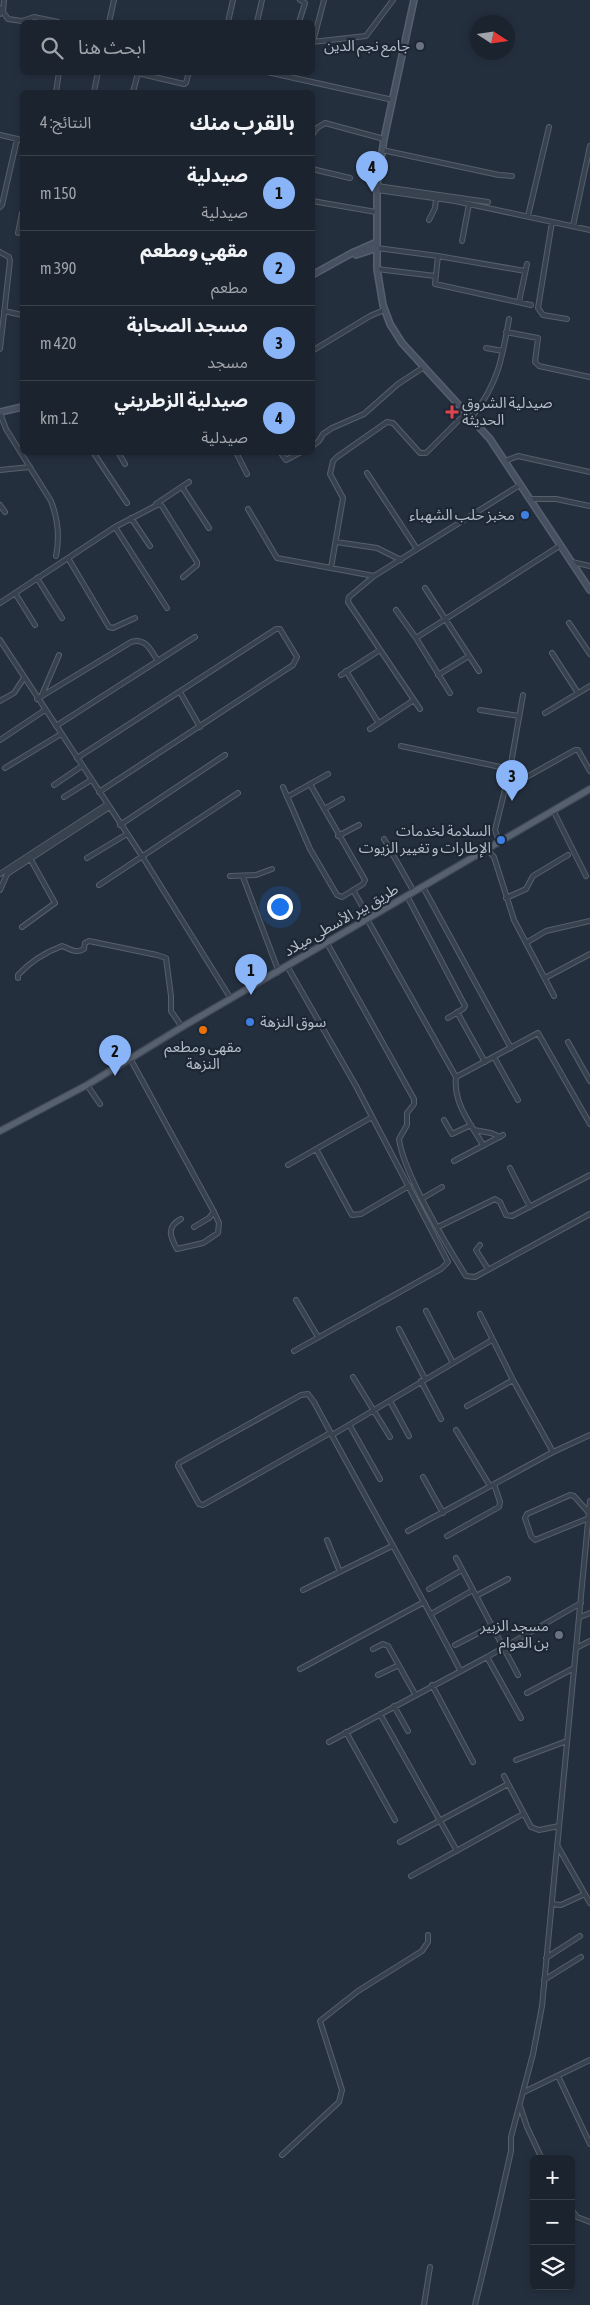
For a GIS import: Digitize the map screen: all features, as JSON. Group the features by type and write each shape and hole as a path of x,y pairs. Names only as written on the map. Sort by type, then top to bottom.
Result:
{"main road":[{"path":"414,0 384,139 377,188 377,269 384,310 396,334 424,367 472,417 505,461 590,590"},
{"path":"364,249 376,232"},
{"path":"315,273 348,256 377,245"},
{"path":"364,249 371,252 377,260"},
{"path":"0,413 20,408"},
{"name":"طريق بير الأسطى ميلاد","path":"0,1131 131,1060 368,918 590,789"}],"street":[{"path":"4,0 3,12 8,18 20,21"},
{"path":"109,20 114,0"},
{"path":"228,20 233,0"},
{"path":"257,20 262,0"},
{"path":"300,0 305,3 301,20"},
{"path":"315,34 324,0"},
{"path":"315,42 366,36 393,0"},
{"path":"0,8 0,14"},
{"path":"25,20 34,17 48,20"},
{"path":"56,90 59,75"},
{"path":"94,90 97,75"},
{"path":"134,90 138,75"},
{"path":"146,75 184,84 188,75"},
{"path":"280,75 393,100"},
{"path":"315,131 324,124 384,139"},
{"path":"528,216 548,127"},
{"path":"0,135 20,140"},
{"path":"0,207 17,139"},
{"path":"573,226 590,146"},
{"path":"382,150 499,175 512,176"},
{"path":"315,170 350,178"},
{"path":"377,188 469,204 590,230"},
{"path":"377,188 488,202"},
{"path":"429,220 435,208 436,198"},
{"path":"315,202 376,212"},
{"path":"462,241 469,204"},
{"path":"552,222 538,308 543,315 567,320"},
{"path":"18,233 20,223"},
{"path":"377,245 525,271"},
{"path":"0,252 9,257 10,261 0,349"},
{"path":"438,256 435,284 531,305"},
{"path":"519,302 527,264"},
{"path":"377,269 435,276"},
{"path":"315,349 370,316 384,310"},
{"path":"4,311 20,315"},
{"path":"472,417 490,391 498,373 508,318"},
{"path":"506,332 538,338 535,362 539,366 590,377"},
{"path":"486,348 503,352"},
{"path":"315,444 323,434 332,428 364,414 398,384 424,367"},
{"path":"331,568 343,498 330,471 337,457 385,423 390,422 420,453 426,453 467,412"},
{"path":"0,413 6,429 20,451"},
{"path":"22,455 55,510 59,533 56,556"},
{"path":"95,455 127,503"},
{"path":"120,455 125,464"},
{"path":"238,455 247,474"},
{"path":"282,455 286,460 295,455"},
{"path":"505,461 518,456 590,472"},
{"path":"0,470 30,467"},
{"path":"366,473 417,549"},
{"path":"0,603 189,482"},
{"path":"420,709 348,599 374,576 520,485"},
{"path":"182,487 209,528"},
{"path":"529,500 556,499 590,506"},
{"path":"0,505 5,512"},
{"path":"154,505 162,506 196,558 197,565 183,577"},
{"path":"248,509 276,558 374,576"},
{"path":"131,518 150,546"},
{"path":"116,527 167,608"},
{"path":"336,542 377,548 400,560"},
{"path":"416,638 561,545"},
{"path":"68,558 109,627 113,628 135,618"},
{"path":"572,562 590,566"},
{"path":"37,578 62,618"},
{"path":"425,588 479,671"},
{"path":"15,593 35,625"},
{"path":"396,610 450,693"},
{"path":"569,623 590,654"},
{"path":"77,758 276,629 280,629 297,657 293,665 99,792"},
{"path":"56,726 195,637"},
{"path":"0,640 142,856 231,999"},
{"path":"39,698 136,640 145,642 158,661"},
{"path":"341,674 380,650"},
{"path":"552,653 578,693"},
{"path":"39,698 59,655"},
{"path":"438,676 469,656"},
{"path":"346,671 378,722"},
{"path":"0,702 14,693 24,678"},
{"path":"545,713 590,686"},
{"path":"180,692 200,726"},
{"path":"499,841 495,830 510,768 523,695"},
{"path":"370,729 414,700"},
{"path":"0,740 45,710"},
{"path":"480,710 519,716"},
{"path":"6,768 61,734"},
{"path":"401,746 510,768"},
{"path":"505,789 575,750 578,750 590,771"},
{"path":"120,825 225,756"},
{"path":"54,785 82,766"},
{"path":"287,797 328,774"},
{"path":"64,797 91,780"},
{"path":"283,788 310,849 336,895 342,897 365,881 310,784"},
{"path":"99,885 238,793"},
{"path":"324,810 342,799"},
{"path":"0,890 8,874 108,806"},
{"path":"0,874 108,806"},
{"path":"553,810 586,876"},
{"path":"338,836 359,825"},
{"path":"87,858 127,834"},
{"path":"384,839 414,892"},
{"path":"487,849 494,857 514,920 554,996"},
{"path":"506,898 526,889 533,876 568,855"},
{"path":"22,927 55,903 31,860"},
{"path":"230,876 256,875 272,869"},
{"path":"243,877 277,967 276,973"},
{"path":"423,887 511,1048"},
{"path":"353,890 456,1077 455,1096 483,1145"},
{"path":"407,896 464,1003 464,1008 448,1018"},
{"path":"526,943 546,931 590,921"},
{"path":"18,978 22,970 50,951 62,946 74,952 80,951 84,949 85,943 89,941 157,955 166,958 171,1012 182,1028"},
{"path":"328,943 414,1099 414,1104 407,1113 407,1125 400,1137 400,1141 408,1168 466,1276 473,1277 590,1214"},
{"path":"545,978 590,954"},
{"path":"287,966 372,1117 446,1258 447,1265 294,1351"},
{"path":"457,1012 485,1062"},
{"path":"456,1077 536,1034 541,1034 590,1124"},
{"path":"568,1042 590,1081"},
{"path":"494,1057 518,1100"},
{"path":"131,1060 219,1224 216,1234 197,1246 177,1249 170,1236 170,1230 173,1224 181,1219"},
{"path":"87,1085 100,1104"},
{"path":"288,1165 372,1117"},
{"path":"444,1120 452,1134 471,1125"},
{"path":"454,1162 501,1136 491,1132 474,1130"},
{"path":"316,1149 352,1215 361,1214 408,1186"},
{"path":"510,1168 530,1207"},
{"path":"438,1227 491,1200 500,1202 508,1216 530,1207 590,1175"},
{"path":"423,1198 442,1187"},
{"path":"194,1227 209,1218 214,1212"},
{"path":"480,1245 476,1250 488,1269"},
{"path":"296,1300 318,1337"},
{"path":"426,1311 453,1363"},
{"path":"480,1314 513,1380 553,1452"},
{"path":"399,1329 441,1419"},
{"path":"460,1670 431,1614 392,1546 331,1434 310,1396 303,1393 179,1463 178,1466 199,1504 203,1505 331,1434 350,1426 423,1380 492,1340"},
{"path":"353,1377 390,1437"},
{"path":"467,1406 513,1380"},
{"path":"390,1401 409,1436"},
{"path":"350,1426 380,1479"},
{"path":"447,1536 499,1507 500,1502 492,1485 456,1430"},
{"path":"408,1531 553,1452 590,1435"},
{"path":"423,1477 443,1513"},
{"path":"570,1495 574,1496 589,1516 535,1540 531,1536 525,1518 527,1514 570,1495"},
{"path":"475,2305 511,2150 511,2137 524,2092 537,2030 552,1904 574,1668 578,1647 590,1501"},
{"path":"327,1540 340,1572"},
{"path":"303,1590 392,1546"},
{"path":"456,1558 518,1675"},
{"path":"429,1589 462,1570"},
{"path":"476,1596 508,1579"},
{"path":"431,1614 473,1590"},
{"path":"300,1668 424,1602"},
{"path":"329,1742 415,1694 488,1657 581,1603"},
{"path":"580,1617 590,1613"},
{"path":"455,1646 492,1626"},
{"path":"578,1647 590,1641"},
{"path":"372,1649 386,1645 415,1694"},
{"path":"488,1657 520,1718"},
{"path":"378,1675 399,1665"},
{"path":"527,1693 574,1668"},
{"path":"432,1685 473,1762"},
{"path":"394,1706 408,1731"},
{"path":"380,1714 457,1850"},
{"path":"346,1732 395,1820"},
{"path":"516,1760 567,1741"},
{"path":"504,1776 523,1814 534,1829 559,1826"},
{"path":"400,1842 508,1784"},
{"path":"411,1876 523,1814"},
{"path":"557,1845 590,1903"},
{"path":"552,1904 561,1905 585,1894"},
{"path":"282,2155 339,2102 342,2090 320,2021 358,1991 422,1951 428,1942 428,1935"},
{"path":"546,1958 580,1936"},
{"path":"544,1980 582,1957"},
{"path":"524,2092 590,2060"},
{"path":"558,2076 590,2144"},
{"path":"520,2104 527,2127 540,2155"},
{"path":"575,2214 590,2222"},
{"path":"424,2305 430,2267"}],"place":[{"name":"جامع نجم الدين","path":"420,46"},
{"name":"صيدلية الزطريني","path":"372,192"},
{"name":"صيدلية الشروق الحديثة","path":"452,412"},
{"name":"مخبز حلب الشهباء","path":"525,515"},
{"name":"مسجد الصحابة","path":"512,801"},
{"name":"السلامة لخدمات الإطارات و تغيير الزيوت","path":"501,840"},
{"name":"صيدلية","path":"251,995"},
{"name":"سوق النزهة","path":"250,1022"},
{"name":"مقهى ومطعم النزهة","path":"203,1030"},
{"name":"مقهي ومطعم","path":"115,1076"},
{"name":"مسجد الزبير بن العوام","path":"559,1635"}]}
